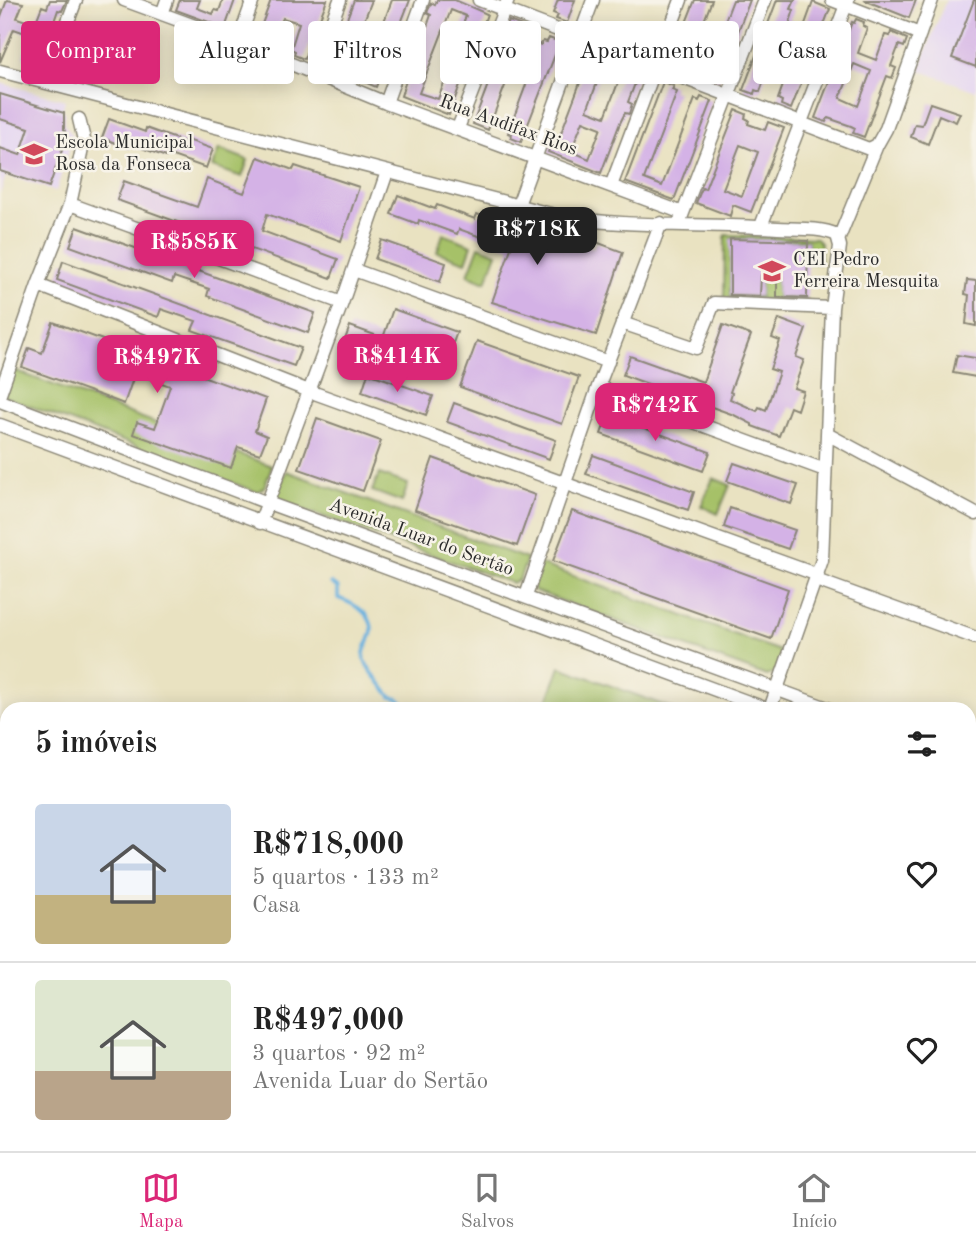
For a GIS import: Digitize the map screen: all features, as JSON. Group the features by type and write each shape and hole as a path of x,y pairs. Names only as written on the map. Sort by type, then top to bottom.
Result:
{"street":[{"path":"68,21 76,0"},
{"name":"Rua Audifax Rios","path":"124,0 181,21"},
{"path":"162,14 167,0"},
{"path":"246,21 253,0"},
{"path":"332,21 340,0"},
{"path":"386,103 423,0"},
{"path":"479,0 506,5 555,27"},
{"path":"585,21 593,0"},
{"path":"673,21 681,0"},
{"path":"681,218 765,0"},
{"path":"832,0 847,3 920,34"},
{"path":"772,702 822,560 832,308 839,238 886,128 932,0"},
{"path":"761,226 847,3"},
{"path":"458,128 506,5"},
{"path":"0,71 21,76"},
{"path":"53,84 387,172 586,220 661,223 681,218 827,232 839,238"},
{"name":"Rua Audifax Rios","path":"338,84 535,156 681,218"},
{"path":"518,205 562,84"},
{"path":"611,186 650,84"},
{"path":"698,84 869,149 877,145"},
{"path":"0,394 70,204 84,140 79,119"},
{"path":"260,523 354,270 387,172"},
{"path":"70,204 342,303"},
{"path":"526,596 598,387 661,223"},
{"path":"354,270 608,362"},
{"path":"38,285 309,391 818,577 976,638"},
{"path":"622,323 696,348 714,303 832,308"},
{"path":"598,387 825,470"},
{"name":"Avenida Luar do Sertão","path":"0,401 268,503 811,702"},
{"path":"0,425 750,702"},
{"path":"827,434 976,514"}],"shaded area":[{"path":"946,0 976,0 976,91 919,70"},
{"name":"Escola Municipal Rosa da Fonseca","path":"0,83 65,100 62,111 65,112 64,124 73,136 56,191 6,175 0,194"}],"green space":[{"path":"219,149 248,160 242,177 212,167"},
{"path":"443,234 472,245 466,262 437,252"},
{"path":"725,235 816,238 821,245 820,263 808,263 808,241 731,239 730,296 760,297 761,275 777,275 777,298 807,301 724,298"},
{"path":"479,246 497,253 486,282 468,275"},
{"path":"425,354 455,365 448,382 419,372"},
{"path":"13,370 272,466 264,487 257,492 3,396"},
{"path":"286,471 527,559 519,580 512,583 279,501 277,494"},
{"path":"379,474 408,484 402,502 372,491"},
{"path":"713,478 730,485 718,514 701,506"},
{"path":"540,564 783,652 775,673 767,676 535,591 533,586"},
{"path":"560,667 655,702 547,702"}],"building":[{"path":"7,0 23,3 17,18 26,21 21,21 21,31 14,29 0,62 0,19"},
{"path":"50,0 67,0 62,11 58,10 54,21 36,21 42,6 47,8"},
{"path":"180,0 200,0 197,8 213,14 215,10 219,11 223,0 235,0 228,21 206,21 176,10"},
{"path":"271,0 327,0 319,21 308,21 308,49 304,59 294,55 294,39 299,23 283,18 282,21 263,21"},
{"path":"354,0 372,0 364,21 346,21"},
{"path":"392,0 410,0 402,21 384,21"},
{"path":"437,0 455,0 487,14 485,21 464,21 466,16 451,10 447,21 440,21 440,39 426,75 426,29 431,15 427,13 431,3 435,5"},
{"path":"558,0 575,0 568,21 556,19 558,15 553,13"},
{"path":"695,0 712,0 704,21 687,21"},
{"path":"733,0 750,0 739,29 739,21 725,21"},
{"path":"777,0 795,0 790,21 769,21"},
{"path":"864,0 916,0 909,18"},
{"path":"976,0 976,67 952,58"},
{"path":"813,2 830,9 825,21 806,21"},
{"path":"856,19 864,22 863,26 867,28 858,53 876,60 885,35 890,36 891,32 907,39 904,47 899,45 891,66 896,68 892,78 887,76 864,137 853,133 855,128 851,126 828,118 826,122 815,118 828,84 846,84 840,98 858,106 871,71 854,64 851,71 852,22"},
{"path":"549,38 555,40 555,55 521,142 511,138 512,134 508,133 526,84 541,84 543,41 547,42"},
{"path":"753,64 753,84 763,84 760,92 755,90 754,94 743,90"},
{"path":"405,84 422,84 419,93 438,99 444,84 460,84 449,115 401,96"},
{"path":"488,84 506,84 488,130 473,124"},
{"path":"580,84 597,84 587,110 605,117 618,84 635,84 628,102 632,104 629,114 625,113 620,123 601,173 548,152 551,144 556,146","holes":["583,121 601,128 589,159 571,151"]},
{"path":"662,84 674,86 672,90 677,92 644,179 662,186 695,99 699,101 701,97 712,101 674,200 625,182"},
{"path":"783,84 801,84 791,109 781,105 782,101 778,99"},
{"name":"Escola Municipal Rosa da Fonseca","path":"0,94 64,113 67,136 49,187 0,171 0,148 20,155 29,128 0,119"},
{"path":"930,103 960,113 956,122 939,115 928,144 911,137 915,124 922,125"},
{"path":"736,110 746,114 748,124 765,130 768,122 784,128 751,212 733,205 730,216 696,203 702,188 705,189","holes":["740,145 758,152 742,196 723,189"]},
{"path":"109,119 145,132 146,128 213,149 206,168 167,154 166,157 131,144 129,148 102,138"},
{"path":"258,157 293,170 295,166 359,187 341,241 267,214 262,231 338,259 331,278 117,200 124,181 197,207 207,179 244,193"},
{"path":"398,195 435,209 437,205 475,219 477,214 516,229 517,225 556,239 558,235 593,248 596,242 623,252 596,335 492,302 511,248 459,229 457,234 419,220 418,224 391,214"},
{"path":"77,227 315,313 308,333 207,296 209,289 174,277 172,283 70,246"},
{"name":"CEI Pedro Ferreira Mesquita","path":"730,239 808,241 807,298 777,297 777,276 761,275 760,296 730,295"},
{"path":"382,240 446,263 440,282 375,259"},
{"path":"63,261 301,348 294,366 192,330 196,321 161,309 158,317 57,280"},
{"path":"967,280 976,281 976,326 966,324 969,295 965,294"},
{"path":"393,309 457,332 450,351 418,339 408,368 343,345 350,326 383,338"},
{"path":"779,319 806,329 796,357 804,360 794,388 803,391 797,410 790,407 779,436 752,426 734,415 623,375 630,356 703,382 723,325 751,335 730,392 730,399 757,411 759,407 766,410 779,372 770,369 780,341 772,338"},
{"path":"53,322 266,399 255,431 267,436 260,454 238,447 231,468 133,434 137,422 155,428 170,386 135,373 124,404 22,367 29,348 42,353"},
{"path":"477,341 579,377 562,424 460,387"},
{"path":"957,355 976,358 976,377 953,373"},
{"path":"368,373 433,396 426,415 362,392"},
{"path":"454,403 556,440 549,459 447,422"},
{"path":"608,415 710,452 703,471 601,434"},
{"path":"317,418 381,441 363,491 299,469"},
{"path":"593,455 694,492 688,510 586,474"},
{"path":"433,458 535,495 517,546 415,510"},
{"path":"734,463 798,485 791,504 727,481"},
{"path":"730,508 795,530 788,549 724,527"},
{"path":"572,511 788,589 771,639 553,561"}],"waterway":[{"path":"331,583 338,588 338,598 355,606 369,618 372,630 364,653 365,661 391,697 402,702"}],"place":[{"name":"Escola Municipal Rosa da Fonseca","path":"34,154"},
{"name":"CEI Pedro Ferreira Mesquita","path":"772,271"}]}
